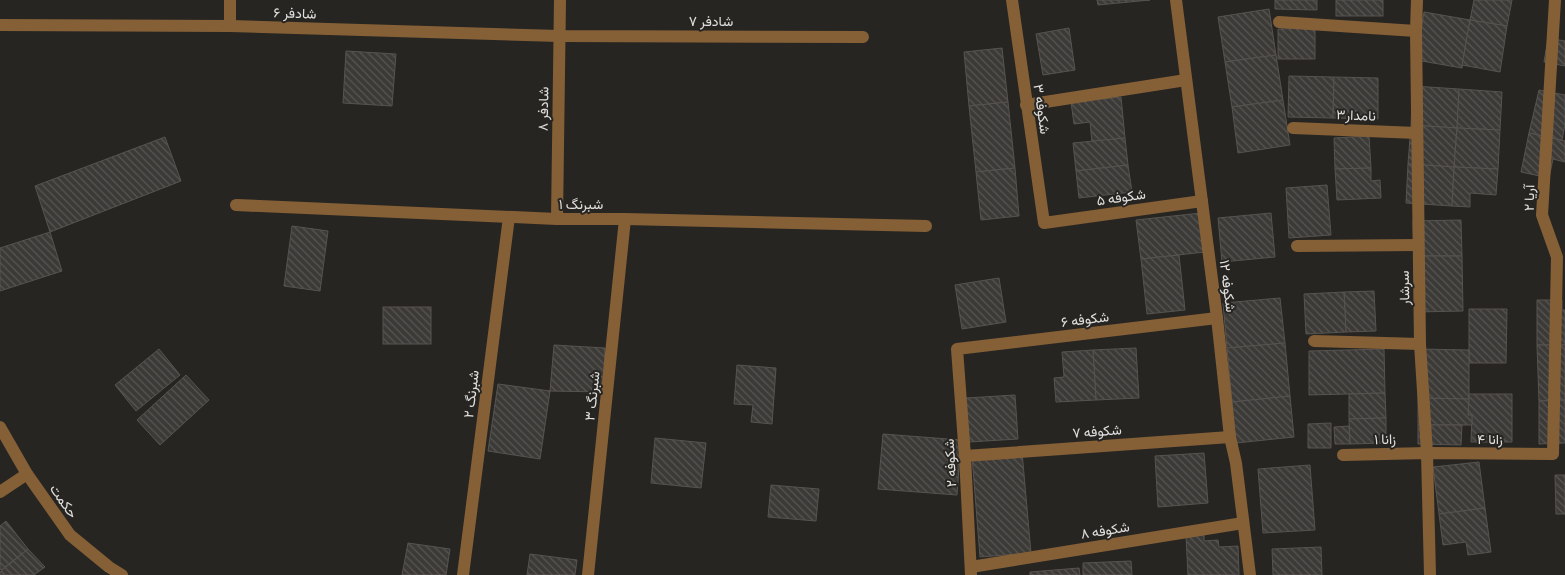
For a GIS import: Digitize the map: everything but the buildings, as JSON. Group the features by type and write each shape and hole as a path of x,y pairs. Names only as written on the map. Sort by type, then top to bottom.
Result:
{"street":[{"path":"230,0 230,26"},
{"name":"شادفر ۸","path":"557,219 560,0"},
{"name":"شکوفه ۳","path":"1012,0 1044,223"},
{"name":"شکوفه ۱۲","path":"1176,0 1217,318 1230,437 1236,463 1250,575"},
{"name":"سرشار","path":"1417,0 1420,344 1427,453 1430,575"},
{"name":"آریا ۲","path":"1553,454 1561,257 1542,215 1555,0"},
{"path":"1280,22 1416,31"},
{"name":"شادفر ۶","path":"0,25 230,26 560,36"},
{"name":"شادفر ۷","path":"560,36 863,37"},
{"path":"1026,105 1186,80"},
{"name":"نامدار۳","path":"1293,128 1418,133"},
{"name":"شکوفه ۵","path":"1044,223 1202,201"},
{"name":"شبرنگ ۱","path":"236,205 557,219 926,226"},
{"name":"شبرنگ ۲","path":"463,575 508,217"},
{"name":"شبرنگ ۳","path":"588,575 625,219"},
{"path":"1297,246 1418,245"},
{"name":"شکوفه ۶","path":"958,349 1217,318"},
{"path":"1314,341 1420,344"},
{"name":"شکوفه ۲","path":"958,349 971,571"},
{"name":"حکمت","path":"0,427 27,474 70,535 109,567 122,575"},
{"name":"شکوفه ۷","path":"965,456 1230,437"},
{"name":"زانا ۴","path":"1427,453 1553,454"},
{"name":"زانا ۱","path":"1343,455 1427,453"},
{"path":"0,492 27,474"},
{"name":"شکوفه ۸","path":"971,571 1243,523"}]}
